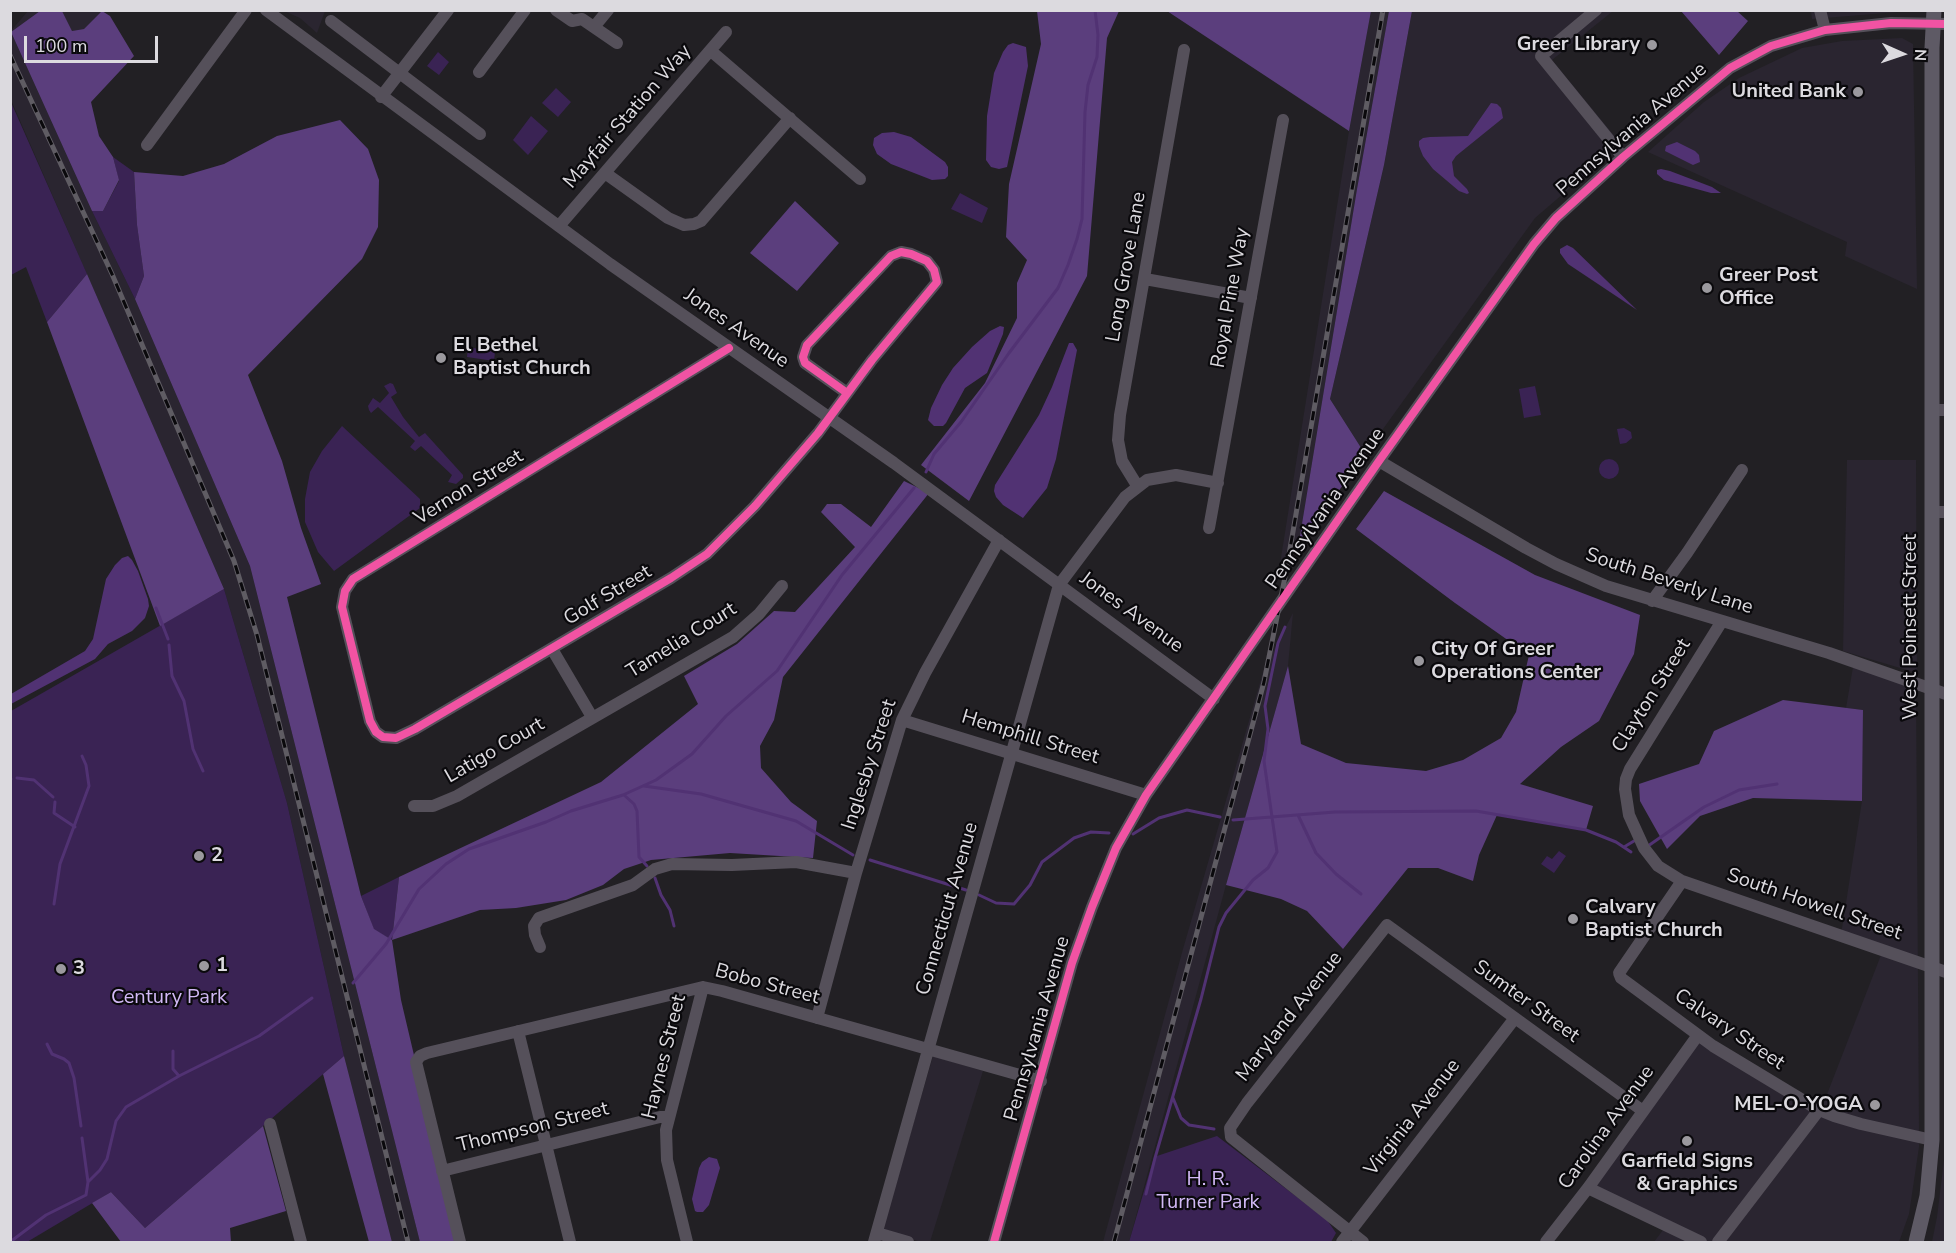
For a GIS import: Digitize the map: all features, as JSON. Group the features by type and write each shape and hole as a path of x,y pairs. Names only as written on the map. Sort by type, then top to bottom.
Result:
{"main road":[{"name":"West Poinsett Street","path":"1916,1242 1926,1196 1932,1140 1939,969 1937,20"}],"street":[{"path":"147,145 246,10"},
{"name":"Jones Avenue","path":"266,10 381,97 999,540 1214,699"},
{"path":"381,97 448,10"},
{"path":"479,72 525,10"},
{"path":"556,10 572,21 582,15 594,27 617,43"},
{"path":"594,27 608,10"},
{"path":"1820,10 1825,30"},
{"path":"1593,12 1541,56 1623,157"},
{"name":"Pennsylvania Avenue","path":"994,1242 1041,1081 1072,963 1116,848 1146,795 1534,244 1556,218 1623,157 1730,68 1771,46 1825,30 1937,20"},
{"path":"331,21 480,134"},
{"name":"Mayfair Station Way","path":"559,226 726,32"},
{"name":"Long Grove Lane","path":"1138,487 1122,461 1118,440 1120,415 1185,50"},
{"path":"711,51 861,179"},
{"path":"605,173 668,218 684,225 694,224 701,221 790,118"},
{"name":"Royal Pine Way","path":"1209,528 1283,120"},
{"name":"Golf Street","path":"370,721 373,729 380,735 387,738 399,737 552,649 707,554 757,504 818,433 847,393 937,282 934,270 927,261 901,252 891,256 807,345 803,357 805,363 847,393"},
{"path":"1145,279 1251,298"},
{"name":"Vernon Street","path":"370,721 342,607 345,591 353,579 729,348"},
{"name":"South Beverly Lane","path":"1379,461 1556,564 1606,586 1829,653 1939,691"},
{"path":"1652,601 1742,470"},
{"path":"1059,585 1125,496 1147,480 1176,475 1218,483"},
{"name":"Inglesby Street","path":"817,1018 856,873 902,720 925,673 999,540"},
{"name":"Connecticut Avenue","path":"875,1238 1059,585"},
{"name":"Tamelia Court","path":"592,717 733,637 754,619 782,586"},
{"name":"Clayton Street","path":"1682,880 1658,866 1644,848 1629,815 1624,789 1630,769 1722,621"},
{"path":"552,649 592,717"},
{"name":"Latigo Court","path":"414,806 433,806 457,796 592,717"},
{"name":"Hemphill Street","path":"902,720 1146,795"},
{"path":"540,947 534,926 539,918 633,885 655,869 672,864 732,865 796,862 856,873"},
{"name":"South Howell Street","path":"1682,880 1939,969"},
{"name":"Calvary Street","path":"1682,880 1619,973 1621,978 1698,1035 1819,1110 1846,1120 1932,1140"},
{"name":"Sumter Street","path":"1387,925 1643,1111"},
{"name":"Maryland Avenue","path":"1346,1237 1231,1137 1232,1123 1387,925"},
{"name":"Bobo Street","path":"442,1170 416,1062 420,1056 703,987 1041,1081"},
{"name":"Haynes Street","path":"687,1242 667,1161 666,1140 668,1117 703,987"},
{"name":"Virginia Avenue","path":"1346,1237 1515,1018"},
{"path":"518,1031 570,1242"},
{"name":"Carolina Avenue","path":"1546,1242 1588,1188 1698,1035"},
{"path":"1718,1242 1819,1110"},
{"name":"Thompson Street","path":"442,1170 660,1117 668,1117"},
{"path":"270,1124 301,1242"},
{"path":"442,1170 460,1242"},
{"path":"1588,1188 1701,1242"},
{"path":"1346,1237 1363,1242"},
{"path":"875,1238 908,1242"}],"shaded area":[{"path":"28,11 40,11 11,32 92,211 135,299 250,566 420,1242 392,1242 344,1056 287,803 224,589 11,100 10,32"},
{"path":"40,11 62,11 72,31 84,29 102,11 110,16 134,56 91,102 99,136 113,157 119,180 103,211 92,211 11,32"},
{"path":"62,11 103,11 84,29 72,31"},
{"path":"284,11 325,11 317,33 300,18"},
{"path":"1037,11 1119,11 1107,38 1087,276 969,501 921,465 985,383 1017,318 1017,283 1027,260 1006,237 1009,184 1041,44"},
{"path":"1167,11 1371,11 1349,131"},
{"path":"1371,11 1389,11 1357,189 1298,548 1279,570 1349,131"},
{"path":"1389,11 1412,11 1384,165 1330,399 1365,454 1298,548 1357,189"},
{"path":"1412,11 1613,11 1552,60 1621,144 1535,218 1365,454 1330,399 1384,165"},
{"path":"1681,11 1737,11 1748,21 1719,55"},
{"path":"1811,11 1910,11 1812,19"},
{"path":"1902,38 1913,44 1917,289 1845,256 1847,242 1648,152 1704,102 1739,78 1802,48 1842,41"},
{"path":"1013,43 1026,47 1028,66 1007,167 999,169 991,167 986,160 987,116 994,73 1003,52 1008,45"},
{"path":"1491,103 1501,108 1503,118 1456,156 1452,162 1454,176 1467,189 1469,193 1467,194 1459,191 1433,169 1423,156 1419,141 1430,137 1468,136"},
{"path":"340,120 368,149 379,180 378,227 362,259 248,375 282,461 301,528 321,584 287,597 361,896 374,929 392,940 401,1000 458,1242 420,1242 250,566 135,299 144,276 137,225 134,172 183,176 224,164 277,136"},
{"path":"894,132 911,137 945,162 948,167 948,176 945,179 932,180 891,164 877,154 873,145 874,138 882,133"},
{"path":"1677,142 1695,151 1699,155 1700,162 1693,165 1665,151 1666,146"},
{"path":"1661,169 1712,187 1721,193 1711,193 1664,180 1657,174 1657,170"},
{"path":"795,201 839,243 797,291 750,253"},
{"path":"1567,245 1573,248 1637,310 1568,264 1560,253 1560,249"},
{"path":"87,274 224,589 160,626 47,322"},
{"path":"1000,326 1004,327 1003,334 987,373 965,388 943,426 934,426 928,420 931,408 953,368 972,347 990,331"},
{"path":"1069,343 1073,343 1077,350 1056,459 1047,488 1023,518 1003,505 996,497 995,485 1039,415"},
{"path":"1847,460 1916,460 1917,673 1843,651"},
{"path":"904,481 929,493 783,677 774,720 760,746 761,768 791,802 817,821 813,858 730,853 651,860 624,869 603,885 566,900 516,908 480,910 392,940 399,877 601,782 698,704 684,676 737,644 774,611 795,612 855,547 821,512 827,504 841,504 871,527"},
{"path":"1384,491 1535,575 1640,615 1634,654 1599,721 1561,747 1520,784 1593,806 1586,830 1497,815 1479,855 1473,881 1438,868 1408,868 1343,949 1307,911 1281,899 1226,885 1288,666 1301,744 1346,763 1426,771 1463,760 1501,738 1516,712 1529,655 1356,529"},
{"path":"128,556 138,571 148,599 149,606 145,618 132,631 108,644 95,659 11,704 11,694 85,651 93,639 106,579 115,565"},
{"path":"1293,613 1288,666 1129,1242 1103,1242 1183,949 1264,669"},
{"path":"1853,667 1916,687 1919,1147 1909,1214 1899,1242 1654,1242 1663,1230 1589,1193 1699,1041 1819,1115 1881,955 1840,941 1862,801 1863,710 1846,708"},
{"path":"1783,700 1863,710 1862,801 1753,798 1700,816 1667,849 1640,801 1639,784 1699,764 1714,731"},
{"path":"344,1056 392,1242 369,1242 323,1074"},
{"path":"933,1056 983,1071 930,1242 921,1242 882,1231"},
{"path":"263,1126 286,1211 230,1228 231,1242 121,1242 92,1203 111,1192 145,1228"},
{"path":"1945,1152 1945,1242 1932,1242 1937,1217"},
{"path":"709,1157 717,1159 720,1168 709,1205 703,1212 697,1212 692,1199 699,1168 702,1162"}],"green space":[{"path":"438,52 449,62 439,75 427,66"},
{"path":"556,88 571,102 558,117 542,103"},
{"path":"10,100 87,274 47,322 26,267 11,275"},
{"path":"531,116 548,131 528,155 513,140"},
{"path":"113,157 134,172 137,225 144,276 135,299 92,211 103,211 119,181"},
{"path":"960,193 988,208 982,223 951,209"},
{"path":"468,347 495,352 494,361 467,357"},
{"path":"393,384 397,393 391,397 403,417 419,437 425,433 463,475 463,478 456,484 448,482 452,475 421,446 415,451 410,447 415,441 378,407 371,413 369,410 368,406 373,398 380,403 389,393 384,386"},
{"path":"1535,386 1541,415 1524,418 1519,389"},
{"path":"342,426 420,499 420,508 334,571 318,552 305,522 305,499 310,472 322,451"},
{"path":"1624,428 1631,432 1632,438 1620,444 1617,429"},
{"path":"1609,459 1616,462 1619,469 1616,476 1609,479 1602,476 1599,469 1602,462"},
{"name":"Century Park","path":"224,589 287,803 344,1056 145,1228 111,1192 27,1242 11,1242 11,711"},
{"path":"1559,851 1566,856 1554,873 1541,864 1547,856 1552,859"},
{"path":"399,877 392,940 374,930 361,896"},
{"name":"H. R. Turner Park","path":"1217,1136 1327,1220 1336,1233 1331,1242 1129,1242 1154,1157"}],"waterway":[{"path":"926,472 934,454 961,422 1058,288 1068,265 1082,219 1085,112 1088,85 1097,57 1098,35 1095,10"},
{"path":"353,983 386,944 419,889 446,864 469,849 571,811 623,795 656,780 692,754 726,716 777,671 842,575 914,488"},
{"path":"156,608 168,639"},
{"path":"1146,1194 1219,927 1226,913 1253,880 1268,868 1277,852 1264,761 1268,729 1265,706 1278,643 1285,627"},
{"path":"169,645 172,676 184,701 193,749 203,771"},
{"path":"54,904 60,864 89,786 86,765 82,756"},
{"path":"17,778 34,780 53,797"},
{"path":"1648,846 1704,807 1739,790 1777,784"},
{"path":"644,786 701,794 796,821 853,855"},
{"path":"624,795 634,804 637,811 639,857 647,866"},
{"path":"55,802 54,813 75,827"},
{"path":"1133,834 1159,818 1187,810 1220,817"},
{"path":"1233,820 1335,812 1476,811 1586,830 1616,842 1631,852"},
{"path":"1298,815 1316,853 1336,874 1361,894"},
{"path":"979,895 996,903 1014,904 1030,885 1042,862 1074,838 1091,832 1109,833"},
{"path":"1624,847 1634,841"},
{"path":"870,860 966,890"},
{"path":"655,878 670,910 674,926"},
{"path":"10,1242 46,1215 86,1195 88,1182 107,1159 116,1121 126,1107 179,1076 259,1036 312,998"},
{"path":"47,1044 52,1054 69,1063 74,1078 81,1126"},
{"path":"173,1051 173,1069 179,1076"},
{"path":"1173,1098 1181,1118 1189,1125 1214,1129"},
{"path":"82,1138 88,1182"}],"railway":[{"path":"1114,1242 1264,682 1286,572 1383,10"},
{"path":"10,55 112,274 234,561 257,635 408,1242"}],"cycle path":[{"path":"994,1242 1072,963 1116,848 1146,795 1534,244 1556,218 1623,157 1730,68 1771,46 1825,30 1891,23 1946,24"},
{"path":"729,348 353,579 345,591 342,607 370,721 376,732 383,737 396,738 415,729 671,578 707,554 755,506 818,433 872,360 937,282 934,270 927,261 901,252 891,256 807,345 803,357 805,363 847,393"}],"place":[{"name":"Greer Library","path":"1652,45"},
{"name":"United Bank","path":"1858,92"},
{"name":"Greer Post Office","path":"1707,288"},
{"name":"El Bethel Baptist Church","path":"441,358"},
{"name":"City Of Greer Operations Center","path":"1419,661"},
{"name":"2","path":"199,856"},
{"name":"Calvary Baptist Church","path":"1573,919"},
{"name":"1","path":"204,966"},
{"name":"3","path":"61,969"},
{"name":"MEL-O-YOGA","path":"1875,1105"},
{"name":"Garfield Signs & Graphics","path":"1687,1141"}]}
